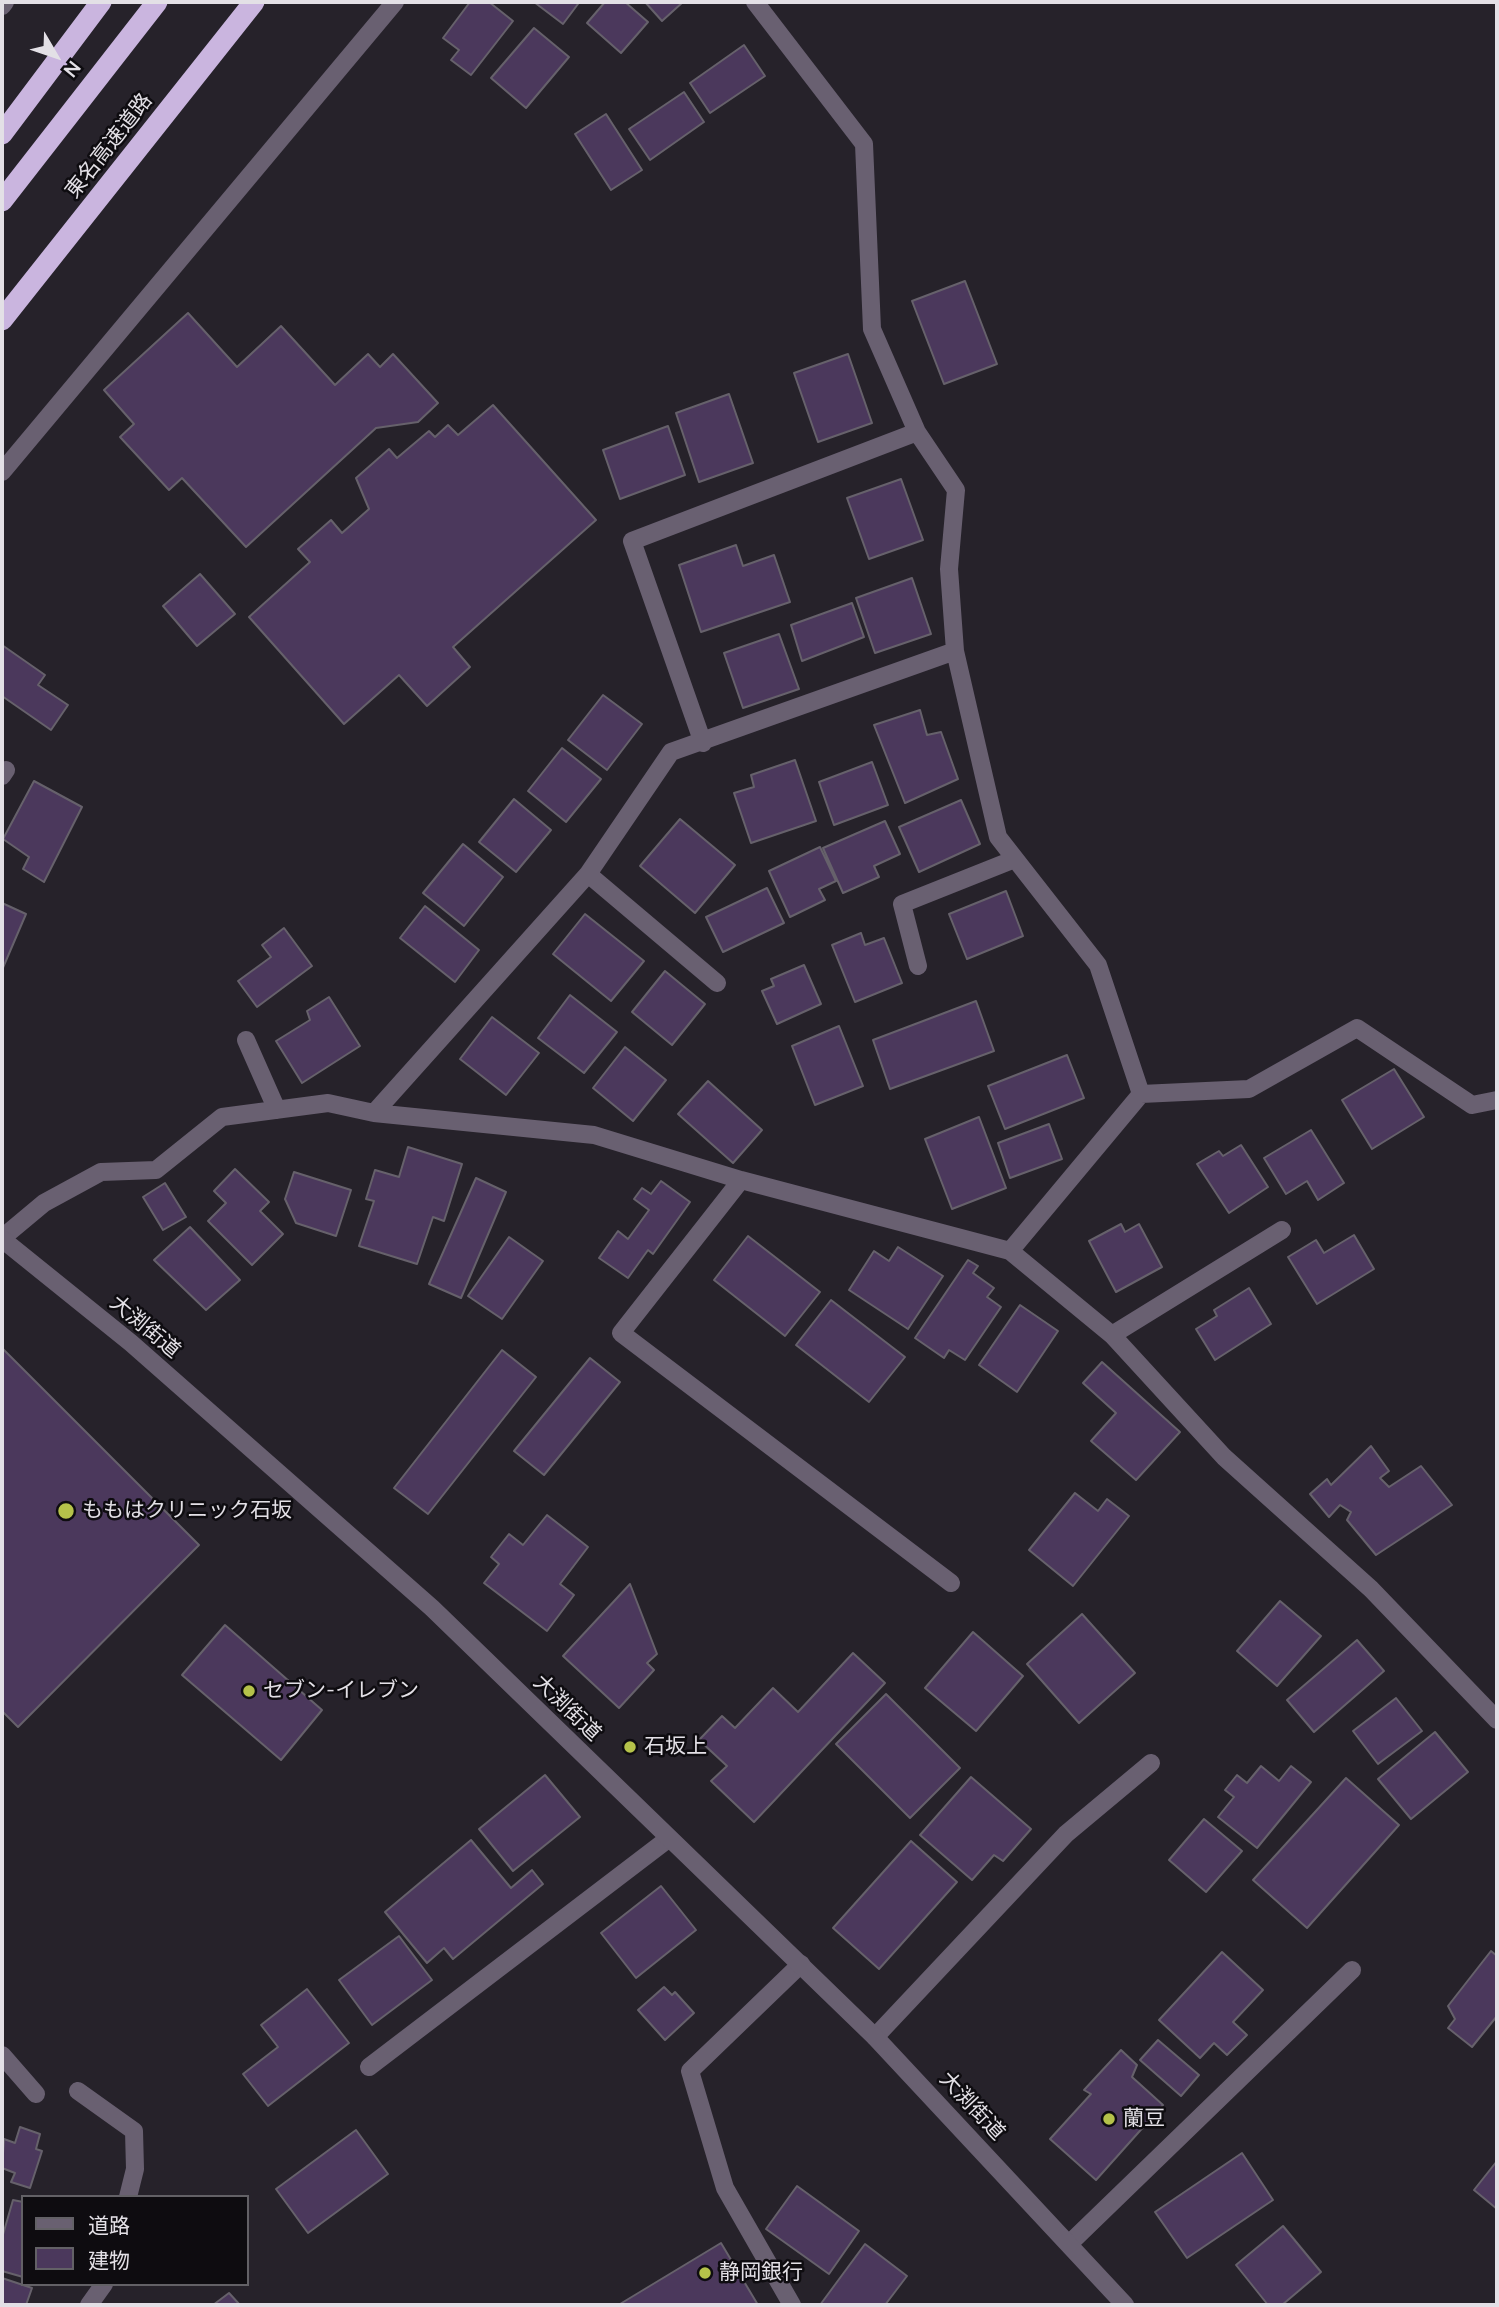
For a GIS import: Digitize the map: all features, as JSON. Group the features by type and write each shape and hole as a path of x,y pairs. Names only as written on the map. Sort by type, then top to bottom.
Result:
{"highway":[{"path":"2,134 101,2"},
{"path":"2,201 157,2"},
{"name":"東名高速道路","path":"2,320 254,2"}],"street":[{"path":"2,6 5,2"},
{"path":"2,472 395,2"},
{"path":"755,2 864,144 872,329 917,432 956,490 949,569 955,651 998,837 1098,965 1141,1094"},
{"path":"703,743 632,541 917,432"},
{"path":"374,1113 588,874 671,752 703,743 955,651"},
{"path":"918,966 902,904 1015,859"},
{"path":"588,874 717,983"},
{"path":"1010,1251 1141,1094 1250,1089 1357,1027 1472,1105 1497,1100"},
{"path":"246,1040 277,1110"},
{"path":"2,1238 44,1203 101,1172 156,1170 222,1117 328,1103 374,1113 594,1135 741,1180 1010,1251 1112,1335 1224,1457 1371,1589 1497,1720"},
{"path":"741,1180 621,1333 951,1583"},
{"path":"1112,1335 1282,1230"},
{"name":"大渕街道","path":"2,1238 131,1343 432,1608 668,1839 876,2037 1125,2305"},
{"path":"876,2037 1066,1834 1151,1763"},
{"path":"369,2067 668,1839"},
{"path":"792,2305 725,2189 690,2071 801,1964"},
{"path":"1069,2244 1352,1970"},
{"path":"2,2054 36,2094"},
{"path":"78,2091 134,2131 135,2169 128,2195"},
{"path":"89,2305 103,2286"}],"building":[{"path":"470,2 489,2 513,21 471,75 451,60 459,50 443,38"},
{"path":"534,2 575,2 578,4 563,24"},
{"path":"605,2 625,2 648,22 621,53 587,23"},
{"path":"645,2 683,2 662,21"},
{"path":"534,28 569,57 526,108 491,78"},
{"path":"744,45 765,76 710,113 690,83"},
{"path":"684,92 704,122 650,160 629,129"},
{"path":"606,114 642,170 611,190 575,134"},
{"path":"965,281 997,364 944,384 912,301"},
{"path":"188,313 237,367 281,326 335,385 368,354 380,367 393,354 438,403 418,422 376,428 246,547 182,478 169,490 120,437 134,424 104,390"},
{"path":"848,354 872,423 818,442 794,373"},
{"path":"729,394 753,463 699,482 676,413"},
{"path":"493,405 596,520 453,647 470,667 427,706 399,675 344,724 249,617 310,562 298,549 331,520 342,533 369,509 356,478 389,449 397,458 429,431 435,437 448,425 458,435"},
{"path":"668,426 685,475 620,499 603,450"},
{"path":"901,479 923,540 869,559 847,498"},
{"path":"736,545 743,566 774,555 790,602 701,632 679,565"},
{"path":"200,574 235,614 197,646 163,606"},
{"path":"912,578 931,634 875,653 856,598"},
{"path":"852,603 864,637 802,661 791,625"},
{"path":"779,634 799,689 743,708 724,653"},
{"path":"2,645 45,675 38,685 68,705 51,730 2,696"},
{"path":"603,695 642,724 607,770 568,740"},
{"path":"920,710 927,735 941,732 958,779 905,803 874,725"},
{"path":"562,748 601,779 566,822 528,791"},
{"path":"795,760 816,821 751,843 734,793 754,787 751,775"},
{"path":"872,762 888,805 834,825 819,782"},
{"path":"34,781 82,807 44,882 23,869 29,857 3,839"},
{"path":"514,799 551,830 516,872 479,842"},
{"path":"961,800 980,844 919,872 899,827"},
{"path":"680,819 735,865 695,913 640,866"},
{"path":"885,821 900,854 874,866 879,877 843,893 823,848"},
{"path":"463,844 503,877 464,926 423,893"},
{"path":"820,847 836,881 819,889 825,900 790,917 769,871"},
{"path":"767,888 784,923 723,952 706,917"},
{"path":"1006,891 1023,936 967,959 949,914"},
{"path":"2,903 26,914 2,970"},
{"path":"425,906 479,950 455,982 400,938"},
{"path":"585,914 644,961 611,1001 553,954"},
{"path":"284,928 312,966 257,1007 238,981 271,957 262,945"},
{"path":"861,933 865,945 884,938 902,983 855,1002 832,945"},
{"path":"804,965 821,1004 777,1024 762,991 774,986 771,979"},
{"path":"665,971 705,1004 672,1045 632,1012"},
{"path":"570,995 617,1032 584,1073 538,1038"},
{"path":"329,997 360,1046 302,1083 276,1041 310,1020 307,1011"},
{"path":"976,1001 994,1051 890,1089 873,1040"},
{"path":"492,1017 539,1053 506,1095 460,1059"},
{"path":"839,1026 863,1086 815,1105 792,1046"},
{"path":"625,1047 666,1080 633,1121 593,1088"},
{"path":"1067,1055 1084,1098 1005,1129 988,1086"},
{"path":"1394,1069 1424,1117 1372,1149 1342,1100"},
{"path":"708,1081 762,1130 733,1163 678,1114"},
{"path":"979,1117 1006,1188 952,1209 925,1139"},
{"path":"1049,1124 1062,1159 1010,1178 998,1143"},
{"path":"1311,1130 1344,1183 1318,1200 1307,1181 1286,1194 1264,1158"},
{"path":"1241,1145 1268,1187 1229,1213 1197,1164 1219,1151 1223,1156"},
{"path":"408,1147 462,1164 444,1221 433,1217 417,1264 359,1246 374,1201 366,1199 375,1170 399,1177"},
{"path":"235,1169 269,1202 260,1211 283,1234 252,1265 208,1221 226,1203 214,1191"},
{"path":"294,1172 351,1190 336,1236 296,1223 285,1199"},
{"path":"476,1178 506,1192 461,1298 429,1284"},
{"path":"661,1181 690,1202 653,1254 648,1250 628,1278 599,1258 618,1231 628,1239 649,1210 634,1199 642,1188 651,1194"},
{"path":"165,1183 186,1217 163,1230 143,1197"},
{"path":"1121,1224 1125,1232 1139,1224 1162,1267 1116,1292 1089,1241"},
{"path":"190,1227 240,1280 206,1310 154,1260"},
{"path":"1354,1235 1374,1269 1317,1304 1288,1257 1316,1240 1324,1253"},
{"path":"748,1236 820,1292 785,1336 714,1280"},
{"path":"509,1237 543,1261 502,1319 468,1296"},
{"path":"898,1247 943,1276 908,1329 849,1290 874,1251 889,1261"},
{"path":"968,1260 978,1266 973,1273 994,1288 987,1297 1001,1307 965,1360 949,1350 944,1358 915,1338"},
{"path":"1249,1288 1271,1324 1215,1360 1196,1329 1217,1316 1214,1310"},
{"path":"831,1300 905,1357 869,1402 796,1345"},
{"path":"1020,1305 1058,1331 1017,1392 979,1365"},
{"path":"2,1348 199,1545 18,1727 2,1711"},
{"path":"502,1350 536,1377 428,1514 394,1488"},
{"path":"590,1358 620,1382 544,1475 514,1451"},
{"path":"1102,1362 1180,1432 1136,1480 1091,1441 1116,1413 1083,1383"},
{"path":"1371,1446 1389,1471 1380,1478 1389,1487 1421,1466 1452,1505 1376,1555 1347,1520 1351,1512 1340,1505 1329,1517 1310,1494 1327,1479 1331,1485"},
{"path":"1075,1493 1098,1511 1107,1499 1129,1516 1073,1586 1029,1550"},
{"path":"547,1515 588,1547 560,1584 574,1595 547,1631 484,1583 499,1564 491,1557 509,1534 523,1545"},
{"path":"630,1584 657,1654 647,1663 654,1670 619,1708 563,1656"},
{"path":"1280,1601 1321,1636 1277,1686 1237,1651"},
{"path":"1082,1614 1135,1673 1079,1723 1027,1664"},
{"path":"225,1625 322,1710 281,1760 182,1675"},
{"path":"973,1632 1023,1676 976,1731 925,1688"},
{"path":"1357,1640 1384,1671 1314,1732 1287,1700"},
{"path":"853,1653 885,1683 754,1822 711,1781 727,1766 699,1740 722,1716 735,1728 773,1688 798,1712"},
{"path":"886,1694 960,1768 910,1818 836,1744"},
{"path":"1396,1698 1422,1731 1378,1764 1353,1731"},
{"path":"1435,1732 1468,1772 1411,1819 1378,1779"},
{"path":"1261,1766 1279,1781 1291,1766 1311,1782 1257,1848 1218,1817 1234,1797 1225,1790 1237,1775 1247,1783"},
{"path":"545,1775 580,1817 513,1871 479,1829"},
{"path":"971,1777 1031,1829 1003,1861 994,1855 972,1880 920,1835"},
{"path":"1346,1778 1399,1825 1307,1928 1253,1880"},
{"path":"1204,1819 1242,1851 1206,1892 1169,1860"},
{"path":"471,1840 511,1888 532,1870 543,1884 453,1959 444,1948 427,1963 385,1912"},
{"path":"911,1841 957,1882 879,1969 833,1928"},
{"path":"661,1886 696,1930 636,1978 601,1933"},
{"path":"399,1936 432,1980 372,2025 339,1980"},
{"path":"1491,1951 1497,1956 1497,2016 1472,2047 1448,2028 1455,2019 1448,2006"},
{"path":"1222,1952 1263,1990 1233,2022 1247,2035 1227,2055 1214,2043 1200,2058 1159,2020"},
{"path":"664,1987 672,1995 675,1992 694,2013 665,2040 638,2010"},
{"path":"307,1989 349,2043 268,2106 243,2074 278,2047 261,2025"},
{"path":"1158,2040 1199,2075 1181,2096 1140,2060"},
{"path":"1121,2050 1137,2065 1132,2077 1163,2105 1096,2180 1050,2139 1091,2094 1084,2090"},
{"path":"20,2127 40,2134 36,2149 42,2151 30,2188 11,2182 15,2173 2,2168 4,2139 15,2143"},
{"path":"356,2130 388,2174 308,2233 276,2189"},
{"path":"1242,2153 1273,2200 1187,2258 1155,2212"},
{"path":"1497,2161 1497,2209 1474,2190"},
{"path":"797,2186 859,2231 829,2274 766,2229"},
{"path":"13,2200 21,2202 21,2276 2,2271 2,2238"},
{"path":"1283,2226 1321,2272 1282,2305 1268,2305 1236,2265"},
{"name":"静岡銀行","path":"721,2243 758,2305 620,2304"},
{"path":"865,2244 907,2276 885,2305 820,2305"},
{"path":"2,2278 32,2288 26,2305 2,2305"},
{"path":"229,2293 240,2305 213,2305"}],"place":[{"name":"ももはクリニック石坂","path":"66,1511"},
{"name":"セブン-イレブン","path":"249,1691"},
{"name":"石坂上","path":"630,1747"},
{"name":"蘭豆","path":"1109,2119"},
{"name":"静岡銀行","path":"705,2273"}]}
